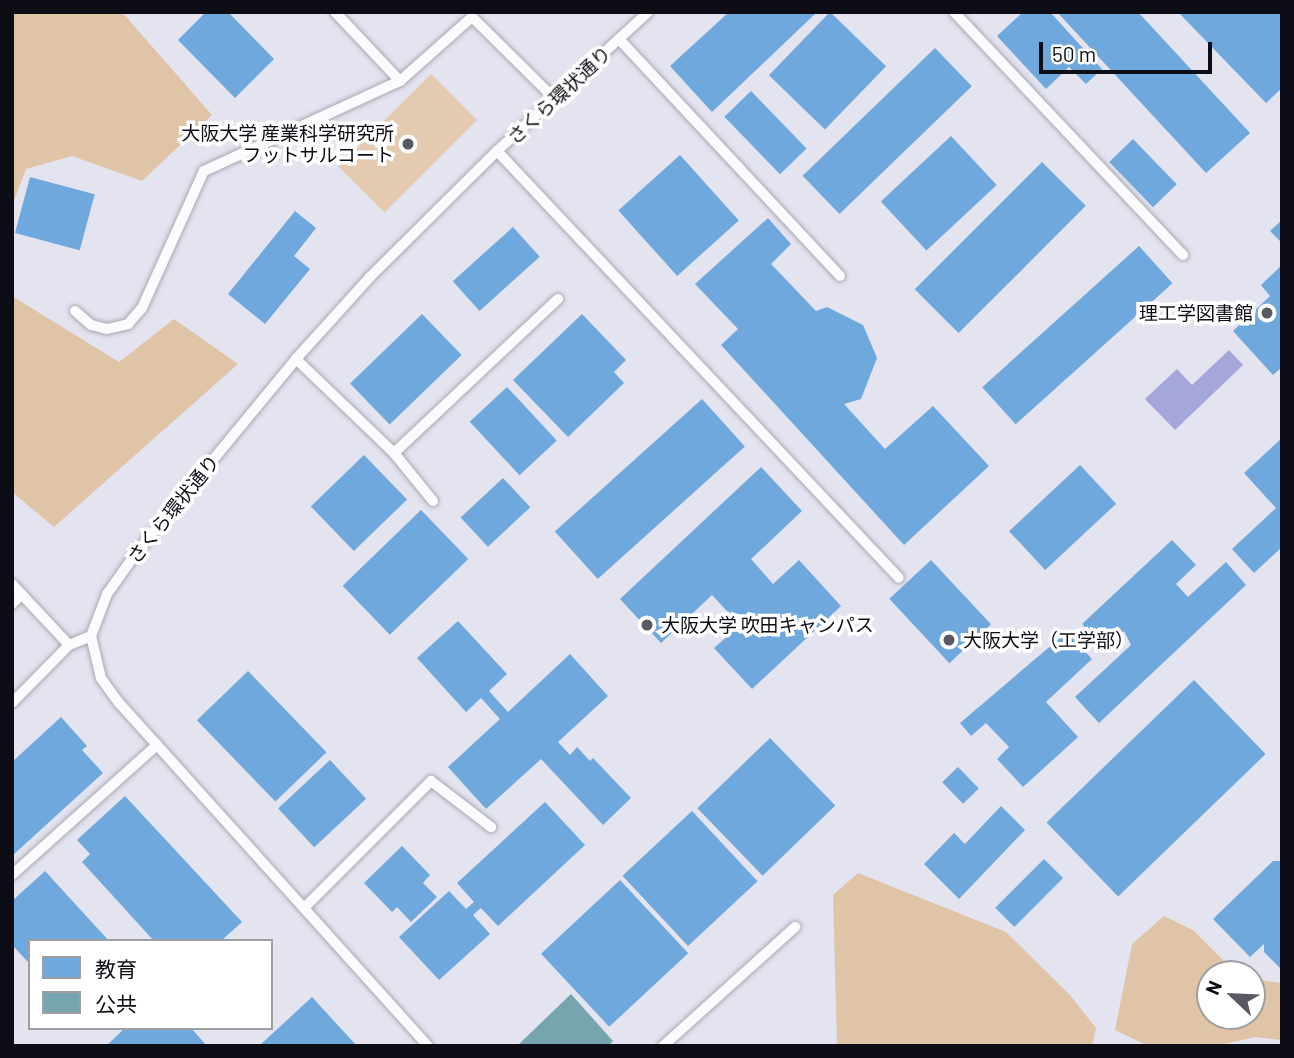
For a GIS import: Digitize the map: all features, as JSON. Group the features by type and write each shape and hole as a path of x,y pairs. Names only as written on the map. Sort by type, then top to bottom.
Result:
{"lane":[{"path":"335,12 400,81"},
{"name":"さくら環状通り","path":"91,636 107,594 137,552 296,359 370,277 498,151 648,12"},
{"path":"954,12 1183,255"},
{"path":"75,311 91,325 107,329 128,324 142,308 204,171 400,81 474,15 555,99"},
{"path":"619,39 840,276"},
{"path":"498,151 898,578"},
{"path":"394,453 558,299"},
{"path":"296,359 394,453 433,501"},
{"path":"12,584 69,645"},
{"path":"12,604 22,594"},
{"path":"12,703 69,645 91,636 101,678 157,745 428,1046"},
{"path":"12,875 157,745"},
{"path":"304,908 431,781 491,827"},
{"path":"663,1046 795,927"}],"shaded area":[{"path":"12,12 122,12 212,115 142,181 72,156 26,169 12,206"},
{"name":"大阪大学 産業科学研究所 フットサルコート","path":"431,74 477,120 384,213 338,167"},
{"path":"12,296 119,362 174,319 238,364 54,527 12,492"},
{"path":"858,873 1006,932 1070,995 1096,1028 1092,1046 837,1046 833,895"},
{"path":"1164,916 1193,930 1223,960 1196,960 1196,1030 1266,1030 1266,981 1282,983 1282,1040 1255,1037 1216,1046 1148,1046 1115,1030 1132,944"}],"water":[{"path":"1229,350 1243,365 1175,430 1145,399 1177,369 1192,385"}],"building: 教育":[{"path":"206,12 228,12 274,59 235,98 178,40"},
{"path":"729,12 817,12 712,112 670,66"},
{"path":"830,12 886,66 825,129 769,75"},
{"path":"1023,12 1050,12 1102,69 1086,84 1069,67 1046,89 997,36"},
{"path":"1057,12 1138,12 1250,133 1206,173"},
{"path":"1178,12 1282,12 1282,88 1266,103"},
{"path":"935,48 972,86 839,214 803,176"},
{"path":"751,91 807,149 780,174 724,117"},
{"path":"951,136 997,185 926,250 881,201"},
{"path":"1133,139 1177,184 1153,207 1109,162"},
{"path":"680,155 739,220 677,276 618,211"},
{"path":"1042,162 1086,206 959,333 915,289"},
{"path":"30,177 95,194 80,250 15,233"},
{"path":"295,211 316,228 294,256 310,269 265,324 228,294"},
{"path":"768,218 791,244 771,264 816,311 827,307 863,325 877,358 861,399 844,404 885,449 933,406 989,466 904,545 721,345 738,329 695,284"},
{"path":"1282,220 1282,243 1270,231"},
{"path":"513,227 540,257 480,311 453,281"},
{"path":"1139,246 1172,283 1016,424 982,387"},
{"name":"理工学図書館","path":"1282,265 1282,367 1273,375 1233,331 1270,296 1261,285"},
{"path":"422,314 462,355 390,424 350,383"},
{"path":"582,314 626,360 614,372 624,383 568,437 513,380"},
{"path":"507,387 557,440 519,475 470,422"},
{"path":"702,399 745,447 598,579 555,531"},
{"path":"1282,438 1282,547 1254,573 1232,549 1276,508 1244,473"},
{"path":"364,455 407,500 354,551 311,506"},
{"path":"1080,465 1116,504 1045,570 1009,531"},
{"path":"761,467 802,511 751,559 773,584 799,560 841,606 752,689 714,648 740,625 712,595 661,643 620,599"},
{"path":"503,478 530,507 488,547 461,518"},
{"path":"421,510 468,559 390,635 343,586"},
{"path":"1172,540 1196,565 1176,584 1188,597 1226,562 1246,585 1099,723 1075,697 1131,645 1124,631 1105,649 1082,624"},
{"path":"931,560 991,624 949,663 889,599"},
{"path":"458,621 507,674 489,691 508,712 570,654 608,696 558,742 570,755 577,747 590,761 593,758 631,798 603,825 541,759 486,809 448,767 500,719 481,698 466,712 417,658"},
{"path":"1067,632 1092,659 1046,702 1078,737 1023,787 997,759 1009,747 986,723 971,736 960,723"},
{"path":"248,671 326,752 275,802 197,720"},
{"path":"1194,680 1266,754 1118,896 1047,822"},
{"path":"61,717 87,746 82,750 103,773 12,856 12,762"},
{"path":"770,738 835,806 763,876 697,808"},
{"path":"330,760 366,799 314,847 278,808"},
{"path":"958,767 979,789 963,804 942,782"},
{"path":"125,796 242,922 223,939 152,939 82,862 90,854 77,840"},
{"path":"545,802 585,845 498,926 481,908 473,915 490,934 439,980 399,937 449,891 466,909 474,902 457,883"},
{"path":"1001,806 1025,830 959,899 924,864 954,833 965,844"},
{"path":"692,811 757,881 688,946 623,876"},
{"path":"402,846 430,875 423,883 437,897 411,922 397,907 392,912 364,883"},
{"path":"1044,859 1063,878 1014,927 995,908"},
{"path":"1273,861 1282,861 1282,970 1264,952 1264,944 1250,957 1213,919"},
{"path":"45,871 107,939 28,939 28,962 12,945 12,901"},
{"path":"620,880 688,953 609,1027 541,954"},
{"path":"312,997 357,1046 259,1046"},
{"path":"123,1030 193,1030 207,1046 106,1046"}],"building: 公共":[{"path":"571,994 613,1041 608,1046 517,1046"}],"place":[{"name":"大阪大学 産業科学研究所 フットサルコート","path":"408,144"},
{"name":"理工学図書館","path":"1267,313"},
{"name":"大阪大学 吹田キャンパス","path":"647,625"},
{"name":"大阪大学（工学部）","path":"949,640"}]}
